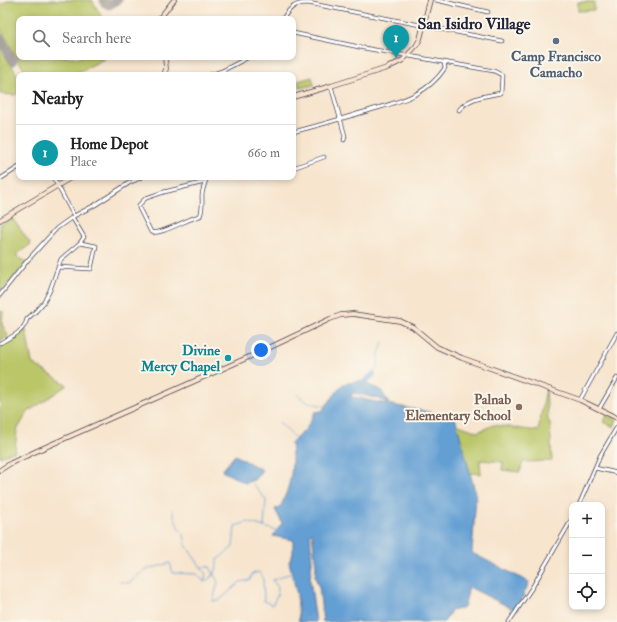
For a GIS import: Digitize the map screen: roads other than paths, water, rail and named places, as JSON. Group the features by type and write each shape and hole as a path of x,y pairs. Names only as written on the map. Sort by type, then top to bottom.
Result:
{"street":[{"path":"162,16 174,0"},
{"path":"316,5 317,0"},
{"path":"296,96 387,68 403,60 420,39 430,0"},
{"path":"436,0 488,12"},
{"path":"284,16 287,11 294,6 304,3 502,41"},
{"path":"296,35 494,71 502,75 501,93 477,98 461,107 459,110"},
{"path":"164,60 165,72"},
{"path":"219,72 243,60"},
{"path":"296,131 401,102 423,90 437,80 445,68 444,63"},
{"path":"331,86 345,136 344,140"},
{"path":"296,167 324,157"},
{"path":"0,179 16,169"},
{"path":"0,343 22,329 26,325 27,318 41,307 50,290 61,259 80,243 84,237 54,180"},
{"path":"0,220 66,180"},
{"path":"0,295 27,261 57,228 73,216 95,205 136,180"},
{"path":"205,182 202,195 202,211 200,216 186,220 155,234 151,232 138,208 146,198 205,182"},
{"path":"58,267 90,269 96,246 80,243"},
{"path":"0,468 341,315 353,314 400,321 413,327 437,347 462,358 580,400 617,418"},
{"path":"580,400 617,333"},
{"path":"599,408 617,378"},
{"path":"580,502 605,447 617,427"},
{"path":"595,468 617,473"},
{"path":"509,622 533,586 569,524"}],"water":[{"path":"359,381 381,390 389,403 380,399 354,393 350,397 455,417 476,495 472,553 529,582 517,611 469,587 464,608 451,611 444,622 323,622 319,587 315,577 316,566 312,532 310,534 312,562 310,579 316,622 299,622 297,595 289,562 293,553 293,540 273,536 282,523 275,509 280,508 287,492 291,476 291,443 306,429 315,412 322,411 343,384"},
{"path":"235,455 262,470 254,480 245,483 222,471"}],"waterway":[{"path":"373,374 378,366 378,357 383,342"},
{"path":"359,388 364,387 364,383 373,374"},
{"path":"297,394 305,401 327,407"},
{"path":"279,422 296,439"},
{"path":"253,484 266,500 264,527"},
{"path":"172,510 178,527 184,535 186,545 206,574 204,582"},
{"path":"120,582 129,583 145,570 170,563 173,573 197,574 204,582 215,573 217,568 217,560 233,547 235,526 248,522 278,531"},
{"path":"202,567 210,567 218,582 213,601 220,600 240,582 250,580 252,574 259,572 263,579 264,601 272,605 277,596 278,587 272,580 287,574 292,574"}],"place":[{"name":"Camp Francisco Camacho","path":"556,41"},
{"name":"Home Depot","path":"396,58"},
{"name":"Divine Mercy Chapel","path":"228,358"},
{"name":"Palnab Elementary School","path":"519,407"}],"district":[{"name":"San Isidro Village","path":"474,24"}]}
